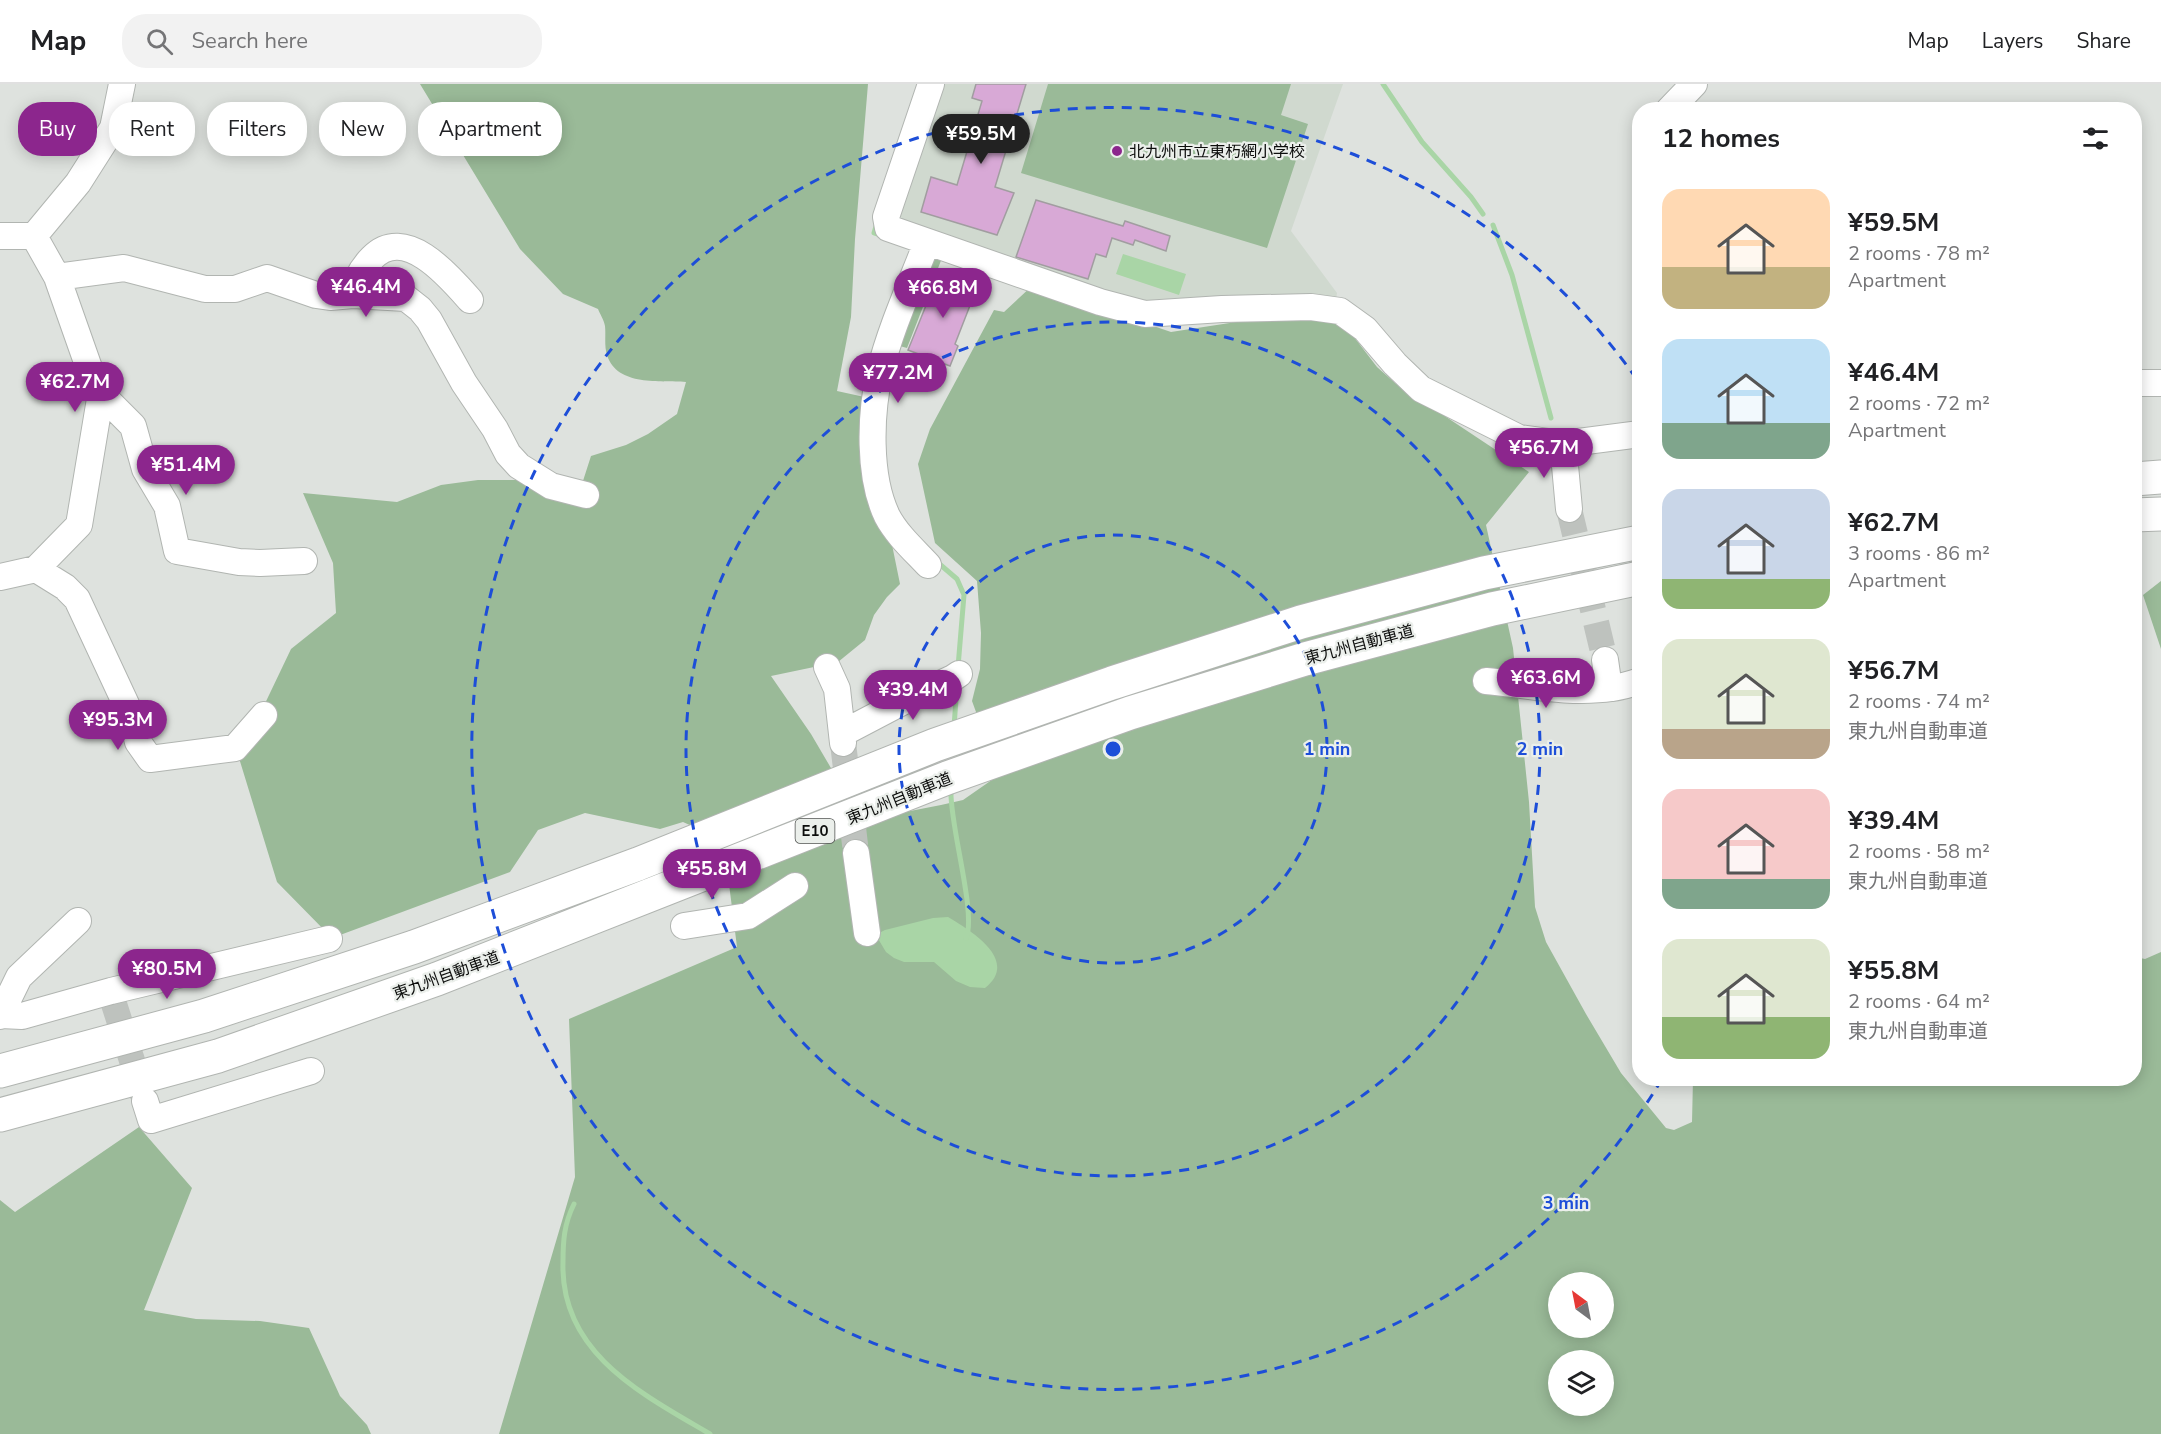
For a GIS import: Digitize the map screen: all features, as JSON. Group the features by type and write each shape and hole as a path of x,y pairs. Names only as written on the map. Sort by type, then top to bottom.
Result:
{"highway":[{"path":"2142,478 2161,477"},
{"path":"2142,515 2161,514"},
{"name":"E10","path":"0,1071 204,1016 414,947 638,864 935,745 1301,622 1473,576 1632,544"},
{"name":"東九州自動車道","path":"0,1115 218,1056 437,979 947,778 1130,713 1305,659 1491,609 1632,580"}],"street":[{"path":"34,236 78,183 113,128 122,84"},
{"path":"931,84 886,217 888,228 1100,302 1145,314 1300,307 1340,311 1365,329 1395,364 1421,389 1519,438 1563,444 1632,435"},
{"path":"1677,102 1694,84"},
{"path":"0,236 34,236"},
{"path":"0,577 36,569 79,525 100,399 57,277 34,236"},
{"path":"927,242 880,372 873,433 875,475 884,507 898,533 928,565"},
{"path":"353,295 354,285 367,264 382,250 394,248 408,249 429,258 443,269 470,300"},
{"path":"57,277 124,268 205,289 235,289 267,278 316,295 406,298 429,320 464,383 495,429 508,454 519,466 551,486 586,495"},
{"path":"2142,383 2161,383"},
{"path":"96,389 133,426 146,468 167,507 177,551 239,562 304,561"},
{"path":"1563,444 1569,510"},
{"path":"36,569 65,587 77,599 131,714 138,742 150,759 235,748 264,715"},
{"path":"1605,660 1609,688"},
{"path":"827,667 837,690 843,738 904,700 958,674"},
{"path":"1486,681 1563,689 1609,688 1632,683"},
{"path":"856,853 867,933"},
{"path":"684,926 748,916 795,886"},
{"path":"78,921 19,977 0,1015 22,1016 113,997 329,939"},
{"path":"145,1101 151,1120 311,1071"}],"shaded area":[{"path":"420,84 868,84 851,317 837,391 869,398 889,530 900,584 874,615 865,640 838,662 771,676 811,734 838,780 851,793 873,807 900,813 963,800 999,775 972,701 980,669 981,633 977,581 935,543 918,464 930,429 994,310 1004,312 1033,285 1171,332 1282,315 1336,323 1354,337 1377,367 1395,383 1529,472 1486,525 1513,648 1529,802 1535,907 1546,942 1586,1014 1621,1073 1666,1128 1674,1130 1692,1122 1693,1086 2142,1086 2142,958 2161,952 2161,1434 499,1434 575,1177 569,1019 737,947 729,884 716,852 703,831 683,822 660,829 585,813 538,830 510,872 332,938 277,882 239,758 291,649 336,613 333,563 303,493 397,502 441,485 478,480 582,484 591,456 626,445 648,434 677,414 686,382 641,380 620,372 612,365 607,355 605,326 598,309 563,294 520,249 464,156 562,156 562,102 431,102"},
{"name":"北九州市立東朽網小学校","path":"938,84 1343,84 1291,231 1337,293 1335,306 1172,318 897,224"},
{"path":"1048,84 1291,84 1281,115 1308,124 1267,248 1021,173"},
{"path":"1123,254 1186,274 1179,295 1116,274"},
{"path":"932,255 942,258 907,348 896,345"},
{"path":"2161,581 2161,649 2143,595"},
{"path":"948,917 979,938 995,957 997,967 994,977 985,988 970,987 956,981 934,962 904,962 894,958 886,952 877,937 885,930 933,918"},
{"path":"139,1127 192,1188 144,1310 196,1319 260,1321 309,1328 340,1396 367,1425 371,1434 0,1434 0,1200 15,1212"}],"building":[{"path":"976,84 1026,84 995,187 1014,193 997,235 921,212 931,177 957,185 982,101 972,98"},
{"path":"1036,200 1123,226 1125,221 1170,236 1166,251 1135,240 1133,245 1112,238 1106,257 1096,254 1088,279 1016,257"},
{"path":"940,271 978,285 955,344 958,346 950,366 908,350"}],"waterway":[{"path":"1383,84 1422,142 1471,197 1483,214"},
{"path":"877,223 874,233 883,236"},
{"path":"1493,225 1512,275 1551,418"},
{"path":"936,561 957,579 964,595 958,667"},
{"path":"954,727 957,685"},
{"path":"951,790 954,824 966,889 968,909 966,938"},
{"path":"574,1204 565,1233 563,1262 566,1294 575,1322 590,1346 610,1367 658,1403 710,1434"}],"tunnel":[{"path":"1569,509 1605,660"},
{"path":"843,743 856,853"},
{"path":"114,1004 143,1095"}],"place":[{"name":"北九州市立東朽網小学校","path":"1117,151"}]}
